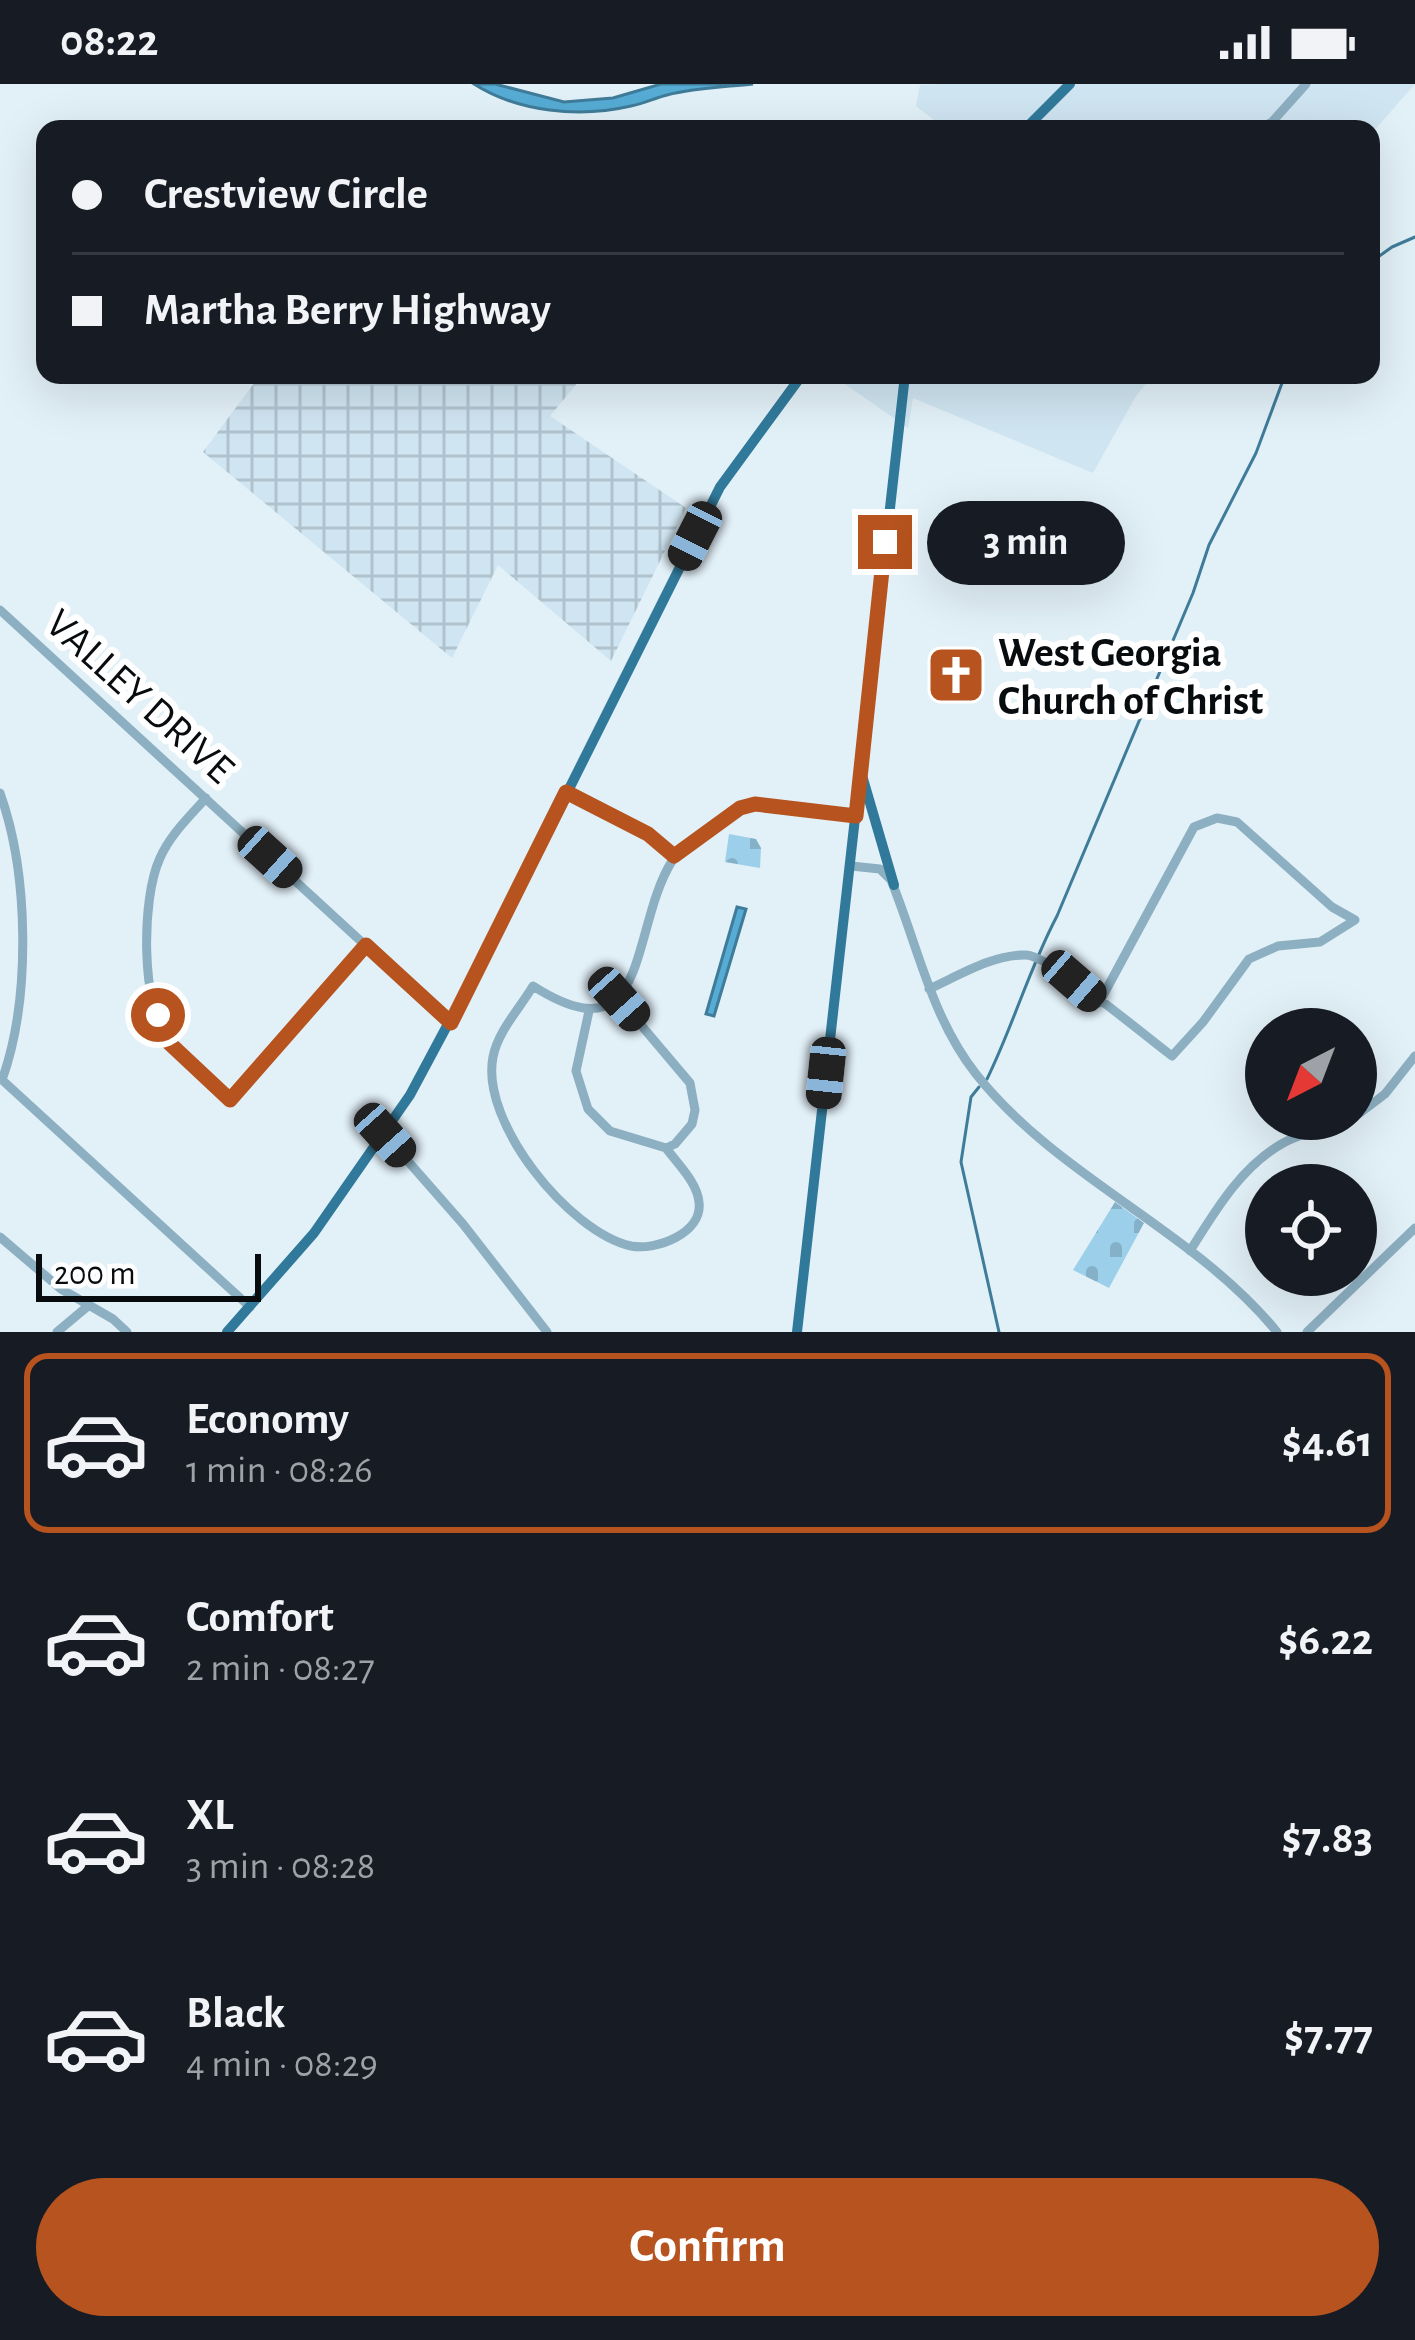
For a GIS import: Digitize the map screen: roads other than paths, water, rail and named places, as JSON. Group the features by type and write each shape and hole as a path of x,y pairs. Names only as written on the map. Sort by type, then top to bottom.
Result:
{"main road":[{"path":"1034,120 1070,84"},
{"path":"227,1332 314,1233 385,1135 451,1023 720,488 795,384"},
{"path":"797,1332 904,384"},
{"path":"861,772 894,885"}],"street":[{"path":"1274,120 1306,84"},
{"name":"VALLEY DRIVE","path":"0,610 451,1023"},
{"path":"566,792 648,834 674,856"},
{"path":"0,793 17,860 22,972 1,1079 250,1307"},
{"path":"206,798 172,837 152,881 146,925 148,989 166,1040 230,1100 366,945"},
{"path":"589,1011 577,1071 588,1109 610,1131 666,1148 694,1186 700,1204 697,1219 670,1241 633,1247 579,1218 513,1142 495,1098 492,1062 498,1041 533,986 559,1002 589,1011 619,999 674,856 740,808 755,804 856,816"},
{"path":"929,989 991,962 1031,955 1058,968 1099,1003 1172,1056 1249,959 1278,946 1320,942 1355,920 1332,908 1237,822 1217,818 1194,826 1099,1003"},
{"path":"851,866 880,869 894,885 929,989 955,1043 991,1091 1066,1159 1240,1290 1277,1332"},
{"path":"619,999 678,1065 694,1096 692,1124 684,1138 666,1148"},
{"path":"1377,1100 1415,1056"},
{"path":"385,1135 463,1224 547,1332"},
{"path":"1190,1251 1219,1206 1262,1157 1290,1140"},
{"path":"1307,1332 1415,1228"},
{"path":"0,1238 61,1289 128,1332"},
{"path":"56,1332 88,1306"}],"waterway":[{"path":"1380,256 1415,237"},
{"path":"987,1079 1193,593 1209,545 1256,453 1282,384"},
{"path":"979,1087 971,1097 961,1162 999,1332"}],"place":[{"name":"West Georgia Church of Christ","path":"956,675"}]}
